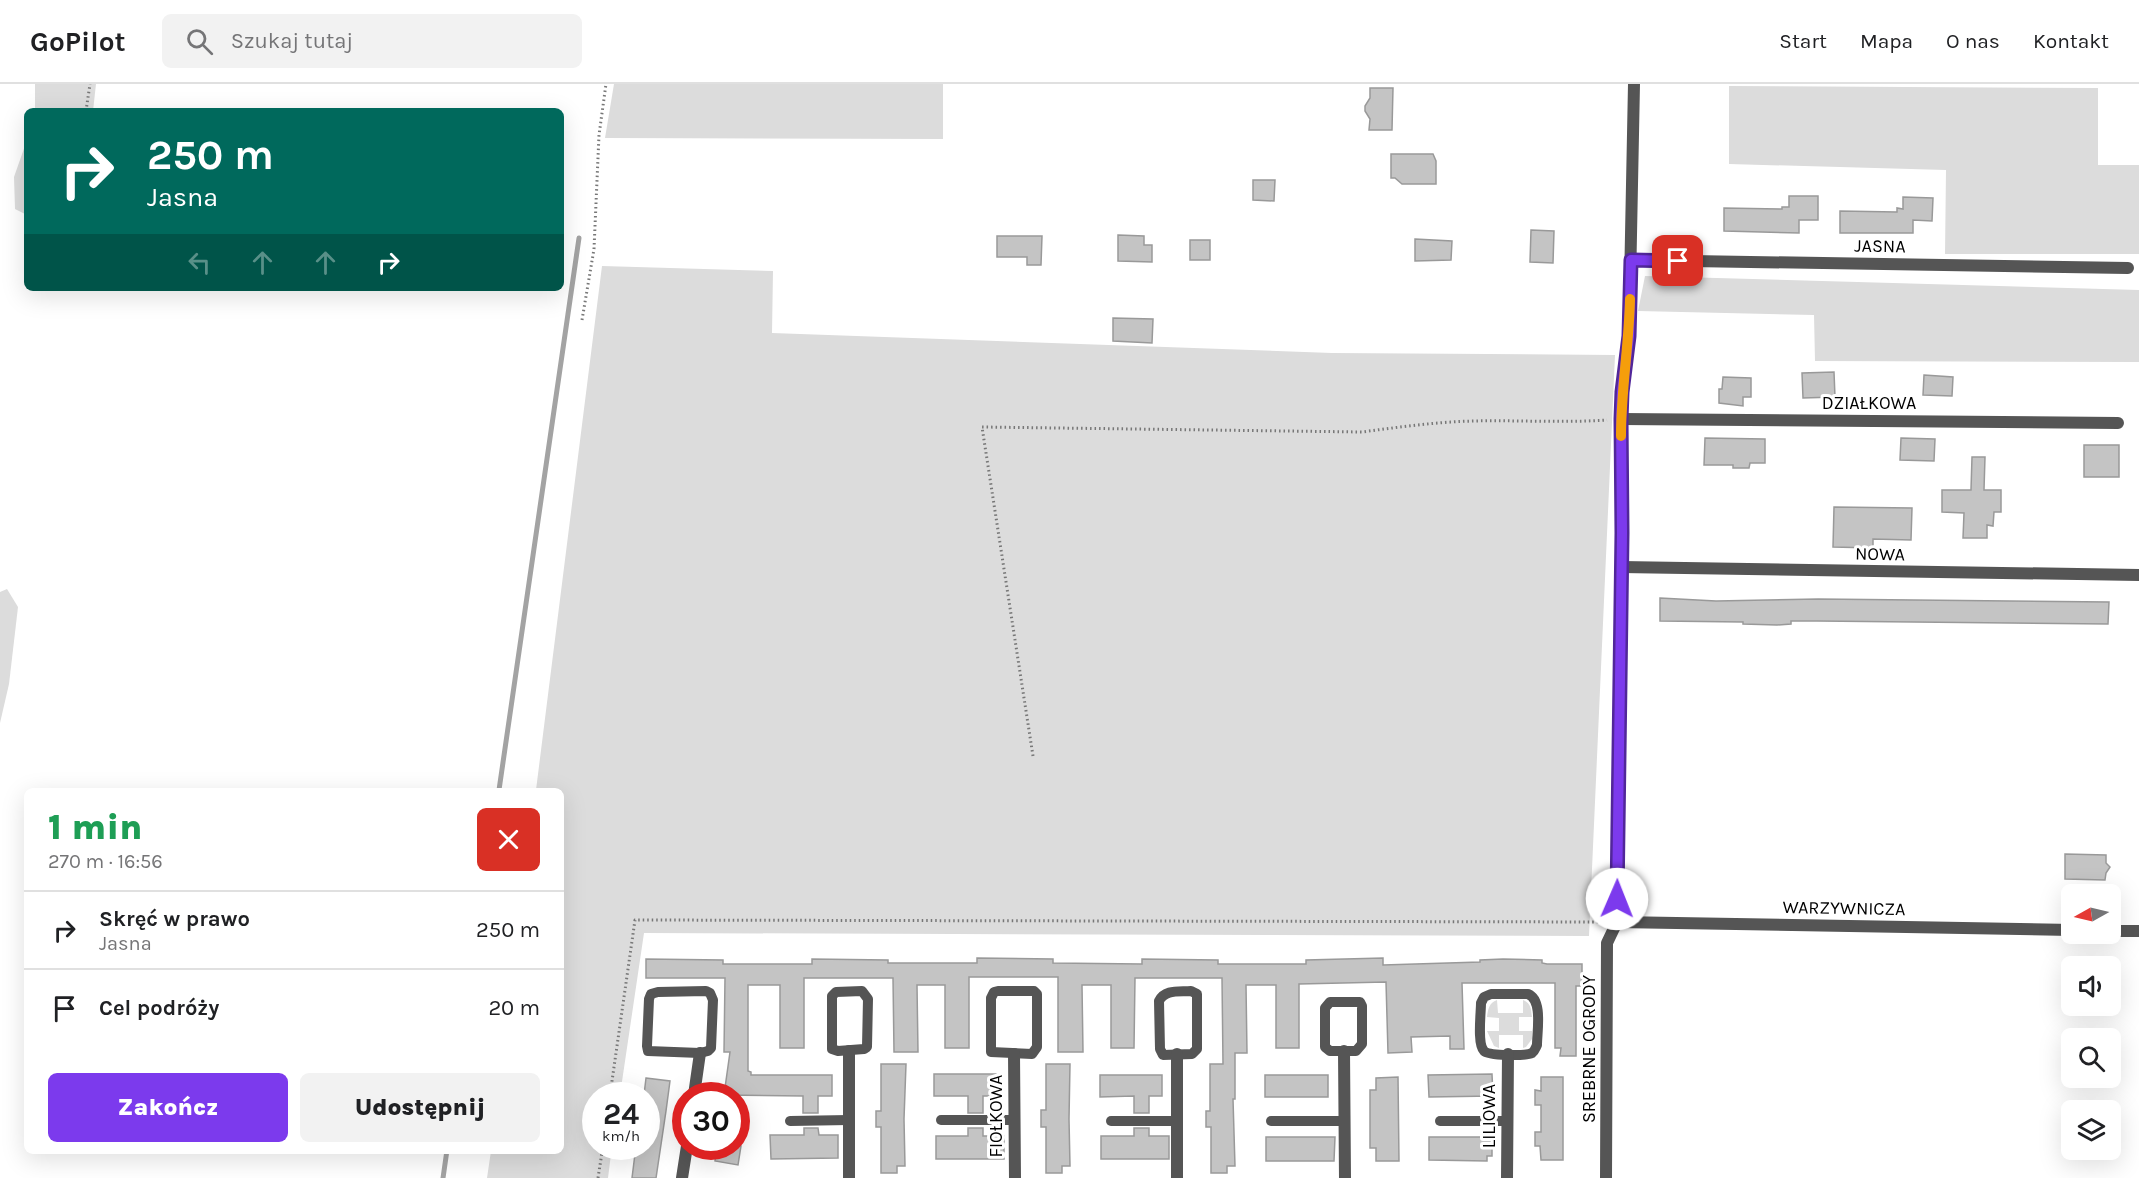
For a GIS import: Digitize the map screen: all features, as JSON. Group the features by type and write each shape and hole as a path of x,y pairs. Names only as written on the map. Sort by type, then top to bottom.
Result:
{"street":[{"path":"1617,922 1622,567 1621,419 1629,336 1634,84"},
{"name":"JASNA","path":"1631,260 2128,268"},
{"name":"DZIAŁKOWA","path":"1621,419 2118,423"},
{"name":"NOWA","path":"1622,567 2139,575"},
{"name":"WARZYWNICZA","path":"1617,922 2061,930"},
{"name":"SREBRNE OGRODY","path":"1606,1178 1607,943 1617,922"},
{"path":"2121,931 2139,931"},
{"path":"849,1051 849,1178"},
{"path":"1344,1051 1345,1178"},
{"path":"696,1082 700,1053"},
{"name":"FIOŁKOWA","path":"1014,1054 1015,1178"},
{"path":"1177,1054 1177,1178"},
{"name":"LILIOWA","path":"1507,1178 1508,1054"},
{"path":"682,1178 685,1160"}],"lane":[{"path":"687,991 710,993 713,1000 711,1048 700,1053 648,1051 646,1046 651,994 687,991"},
{"path":"862,991 868,999 867,1047 849,1051 832,1049 832,996 836,992 862,991"},
{"name":"FIOŁKOWA","path":"999,991 1034,991 1037,993 1037,1047 1032,1054 1014,1054 991,1052 991,998 994,992 999,991"},
{"path":"1191,991 1197,994 1197,1049 1192,1054 1177,1054 1163,1055 1161,1052 1159,1001 1166,992 1191,991"},
{"path":"1491,994 1528,994 1533,996 1537,1002 1537,1045 1529,1054 1508,1054 1490,1054 1484,1051 1480,1044 1481,1003 1491,994"},
{"path":"1330,1002 1360,1002 1362,1005 1362,1044 1356,1050 1344,1051 1330,1051 1325,1047 1325,1008 1330,1002"},
{"path":"789,1120 849,1120"},
{"path":"941,1120 1014,1120"},
{"path":"1111,1121 1177,1121"},
{"path":"1271,1121 1345,1121"},
{"path":"1440,1121 1507,1121"}],"path":[{"path":"86,108 90,84"},
{"path":"582,320 594,249 599,135 606,84"},
{"path":"1034,756 982,427 1362,432 1413,425 1472,421 1579,422 1621,419"},
{"path":"612,1082 635,920 1617,922"},
{"path":"598,1178 601,1160"}],"shaded area":[{"path":"35,84 96,84 93,108 35,108"},
{"path":"614,84 943,84 943,139 605,138"},
{"path":"1729,86 2098,88 2098,165 2139,165 2139,254 1945,254 1946,170 1729,164"},
{"path":"24,149 24,214 15,209 14,177"},
{"path":"602,266 773,271 772,333 1332,353 1615,355 1589,936 644,933 622,1082 582,1082 582,1160 610,1160 608,1178 487,1178 491,1154 564,1154 564,788 536,788"},
{"path":"1645,276 2139,290 2139,362 1815,361 1814,315 1638,311"},
{"path":"7,589 18,607 9,684 0,723 0,592"},
{"path":"1497,1000 1498,1013 1523,1013 1523,1000 1529,1005 1532,1017 1519,1017 1519,1031 1532,1031 1532,1039 1526,1047 1523,1048 1523,1035 1499,1035 1499,1048 1494,1046 1487,1031 1499,1031 1499,1018 1487,1017 1489,1007"}],"building":[{"path":"1370,88 1393,88 1392,130 1369,130 1370,119 1365,106 1370,98"},
{"path":"1391,154 1433,154 1436,161 1436,184 1402,184 1395,178 1391,178"},
{"path":"1253,180 1275,180 1274,201 1253,200"},
{"path":"1789,196 1818,196 1818,220 1799,220 1799,233 1724,231 1724,208 1782,209 1782,207 1789,207"},
{"path":"1903,197 1933,198 1932,221 1913,220 1913,233 1840,233 1840,211 1897,212 1897,208 1903,209"},
{"path":"1531,230 1554,231 1553,263 1530,262"},
{"path":"1118,235 1144,236 1144,245 1152,245 1152,262 1118,261"},
{"path":"997,236 1042,236 1041,265 1027,265 1027,257 997,257"},
{"path":"1415,239 1452,241 1451,260 1415,261"},
{"path":"1190,240 1210,240 1210,260 1190,260"},
{"path":"1113,318 1153,319 1152,343 1113,341"},
{"path":"1834,372 1835,397 1803,398 1802,373"},
{"path":"1924,375 1953,377 1952,396 1923,395"},
{"path":"1723,377 1751,378 1751,397 1743,397 1743,406 1719,403 1719,389 1722,389"},
{"path":"1705,438 1765,439 1765,463 1750,463 1749,468 1733,468 1733,465 1704,465"},
{"path":"1901,438 1935,439 1934,461 1900,460"},
{"path":"2084,445 2119,445 2119,477 2084,477"},
{"path":"1972,457 1985,457 1984,490 2001,490 2001,512 1994,512 1993,526 1987,525 1987,538 1963,538 1964,513 1942,512 1942,490 1971,490"},
{"path":"1834,507 1912,508 1911,540 1873,539 1873,548 1833,547"},
{"path":"1660,598 1716,601 1818,599 2109,602 2108,624 1791,621 1791,624 1777,625 1743,624 1743,622 1660,621"},
{"path":"2065,854 2106,855 2106,863 2110,867 2105,880 2065,879"},
{"path":"977,958 1053,959 1053,963 1142,964 1142,959 1218,960 1218,964 1306,964 1306,960 1383,958 1383,965 1480,962 1480,960 1503,959 1542,960 1542,963 1547,964 1582,964 1582,986 1576,986 1576,1056 1560,1056 1561,1048 1555,1048 1555,983 1462,983 1464,1049 1450,1049 1450,1036 1411,1037 1412,1052 1388,1053 1386,982 1299,984 1299,1048 1276,1048 1276,985 1246,985 1247,1053 1235,1053 1235,1099 1233,1099 1235,1166 1227,1166 1227,1173 1211,1173 1211,1127 1206,1127 1206,1111 1210,1111 1210,1064 1223,1064 1222,978 1135,978 1134,1048 1111,1048 1111,985 1082,985 1083,1052 1058,1052 1058,977 969,977 969,1048 945,1048 945,985 917,985 918,1052 894,1052 893,978 804,978 804,1048 780,1048 780,985 748,985 748,1071 751,1075 832,1075 832,1096 818,1096 818,1113 803,1113 803,1096 750,1095 750,1082 726,1082 730,1052 724,1052 725,978 646,978 646,959 723,960 723,964 812,964 812,959 888,960 888,963 977,963"},
{"path":"881,1064 906,1064 905,1166 897,1166 897,1173 881,1173 881,1127 876,1127 876,1111 881,1111"},
{"path":"1046,1064 1070,1064 1070,1166 1062,1166 1062,1173 1046,1173 1046,1127 1041,1127 1041,1110 1046,1110"},
{"path":"934,1074 996,1074 997,1096 983,1096 983,1113 968,1113 968,1096 934,1096"},
{"path":"1492,1074 1493,1096 1429,1097 1428,1075"},
{"path":"1100,1075 1162,1075 1162,1096 1149,1096 1149,1113 1134,1113 1134,1096 1100,1097"},
{"path":"1265,1075 1328,1075 1328,1097 1265,1097"},
{"path":"1398,1077 1399,1161 1376,1161 1376,1148 1370,1148 1370,1090 1376,1090 1376,1078"},
{"path":"1541,1077 1563,1077 1563,1160 1541,1160 1540,1146 1535,1146 1535,1132 1541,1132 1541,1105 1535,1105 1535,1090 1541,1091"},
{"path":"646,1078 670,1081 660,1151 660,1082 646,1082"},
{"path":"804,1128 818,1128 819,1135 838,1135 838,1158 771,1159 770,1135 804,1135"},
{"path":"968,1128 983,1128 983,1136 1004,1136 1004,1159 936,1159 936,1136 968,1136"},
{"path":"1134,1128 1149,1128 1149,1136 1169,1136 1169,1159 1101,1159 1101,1136 1134,1136"},
{"path":"1266,1137 1335,1137 1334,1161 1266,1161"},
{"path":"1429,1137 1487,1137 1487,1140 1492,1140 1492,1156 1487,1156 1487,1161 1429,1160"},
{"path":"634,1160 659,1160 656,1178 632,1178"},
{"path":"715,1160 739,1160 738,1165"}],"waterway":[{"path":"499,788 579,238"},
{"path":"443,1178 446,1154"}],"slow traffic":[{"path":"1621,436 1622,392 1629,336 1630,299"}],"route":[{"path":"1617,899 1622,533 1621,419 1629,336 1631,260 1678,261"}]}
